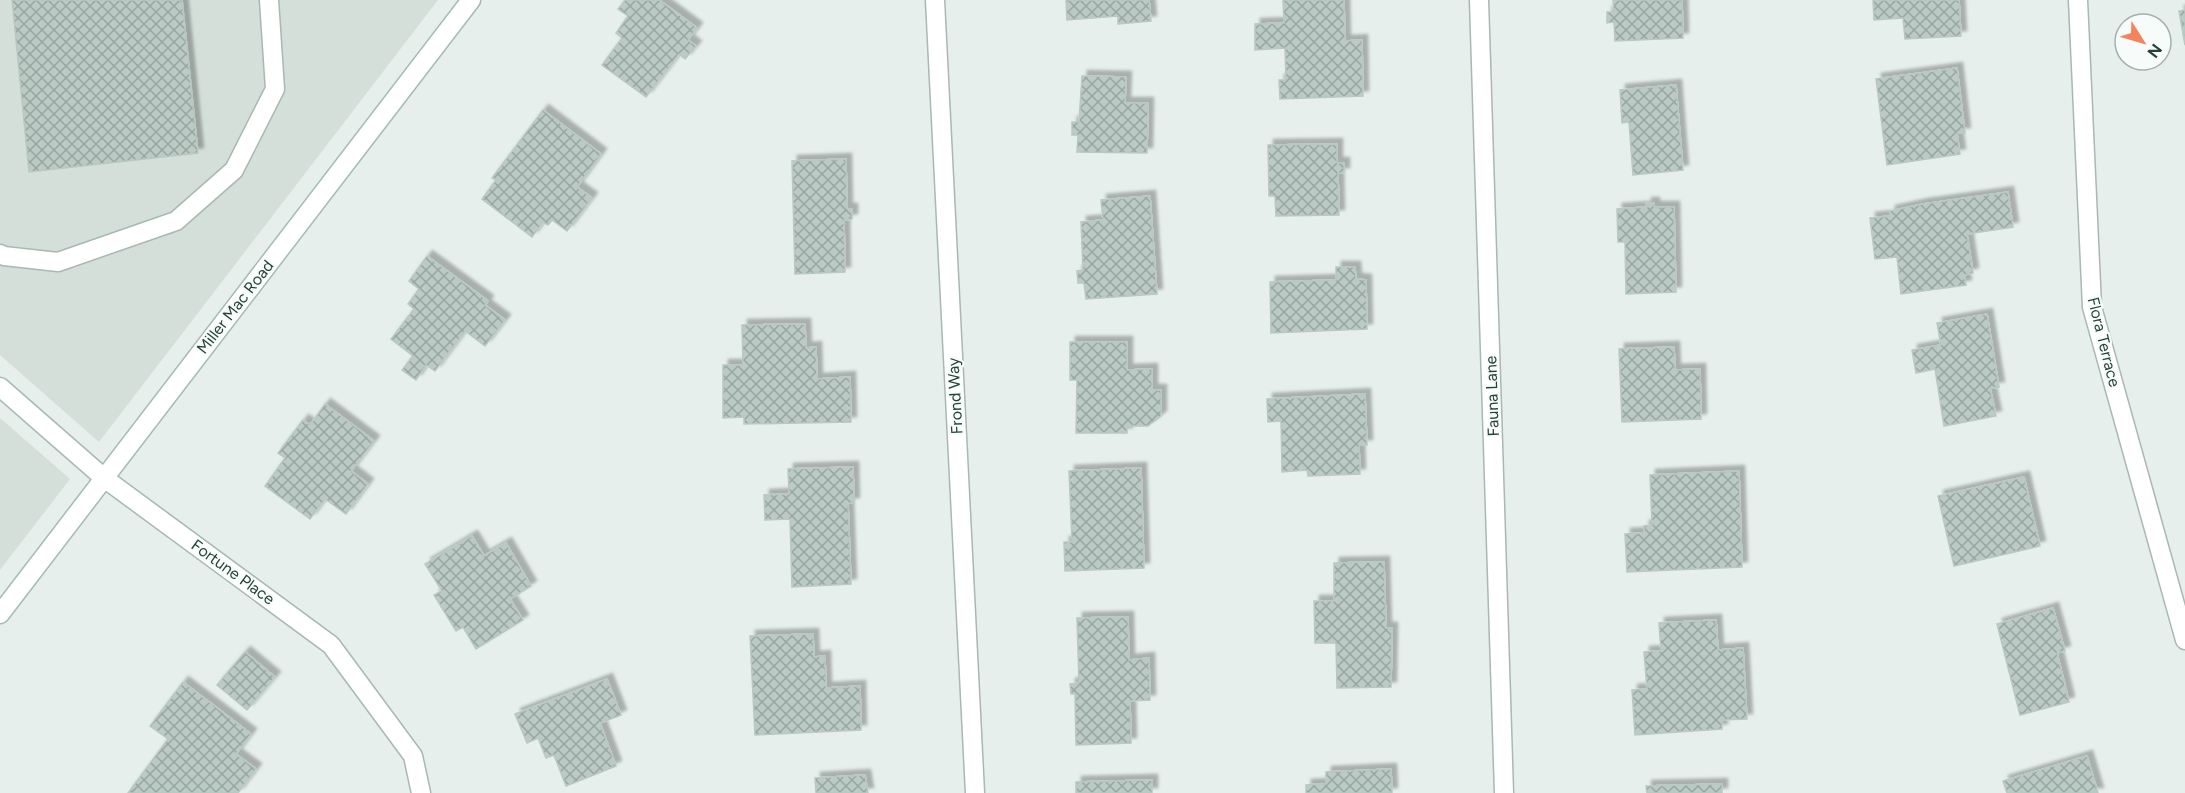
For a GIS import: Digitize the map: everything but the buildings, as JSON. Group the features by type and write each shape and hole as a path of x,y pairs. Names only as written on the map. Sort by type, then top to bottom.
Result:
{"street":[{"path":"0,254 58,262 176,220 234,170 275,89 268,0"},
{"name":"Miller Mac Road","path":"0,614 471,0"},
{"name":"Frond Way","path":"935,0 975,793"},
{"name":"Fauna Lane","path":"1479,0 1504,793"},
{"name":"Flora Terrace","path":"2078,0 2092,307 2185,639"},
{"name":"Fortune Place","path":"3,392 104,478 331,645 413,756 421,793"}],"shaded area":[{"path":"0,0 438,0 99,442 0,355"},
{"path":"0,418 70,479 0,570"}]}
